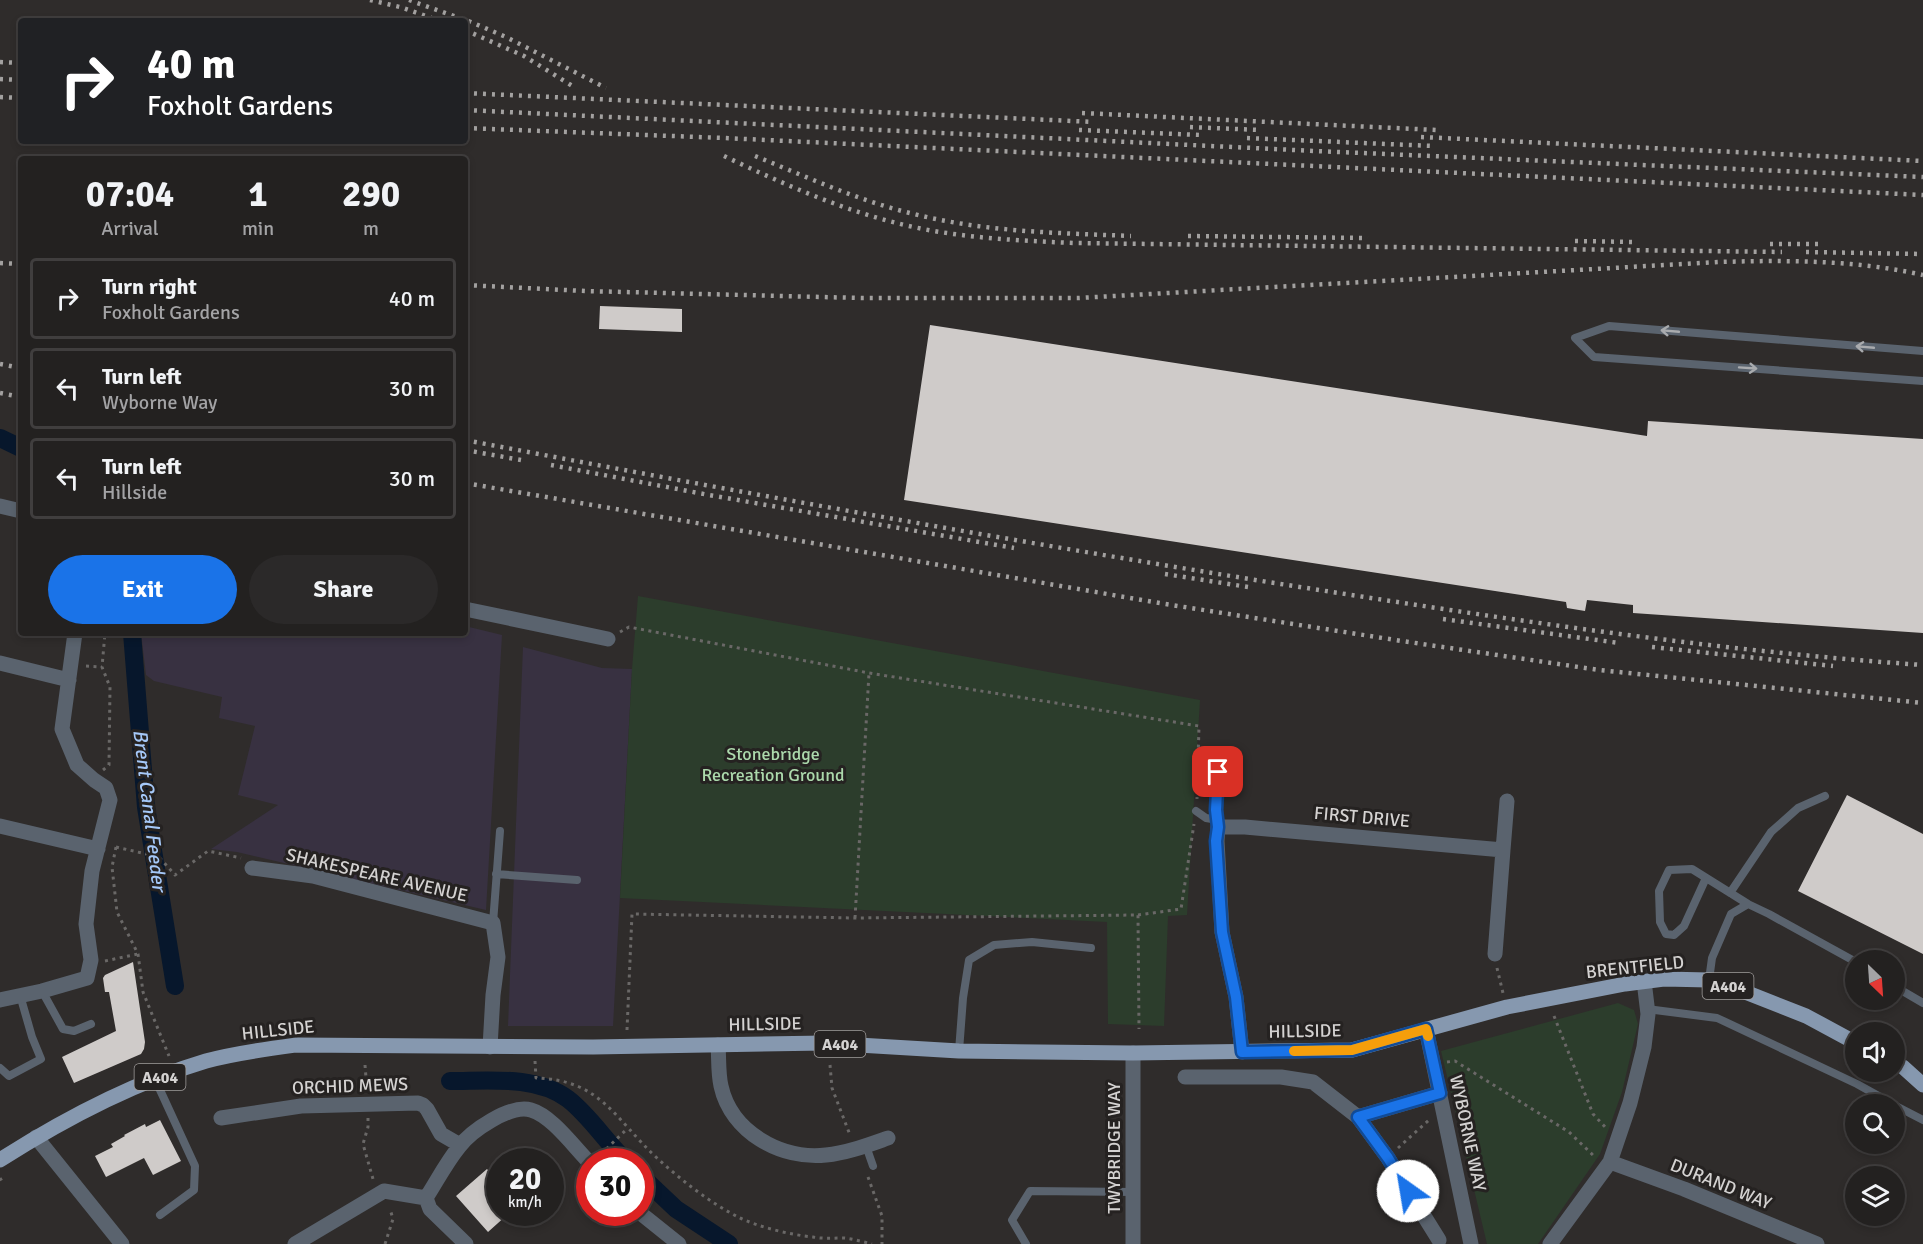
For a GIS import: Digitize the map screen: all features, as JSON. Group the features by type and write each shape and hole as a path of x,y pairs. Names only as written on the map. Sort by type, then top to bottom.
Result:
{"main road":[{"name":"BRENTFIELD","path":"1549,998 1644,981 1709,980 1788,1008 1845,1037"},
{"name":"HILLSIDE","path":"0,1160 94,1105 155,1079 208,1061 249,1051 296,1045 593,1047 825,1043 959,1051 1133,1053 1352,1050 1481,1014 1549,998"},
{"path":"1905,1066 1923,1070"},
{"path":"1905,1070 1923,1085"}],"street":[{"path":"0,506 18,510"},
{"path":"468,610 608,639"},
{"path":"0,1000 42,991 89,971 91,960 86,924 93,872 110,800 106,788 77,765 62,729 75,636"},
{"path":"0,663 69,680"},
{"path":"1495,954 1507,801"},
{"path":"1218,824 1216,841 1222,932 1236,997 1242,1052"},
{"name":"FIRST DRIVE","path":"1218,824 1503,850"},
{"path":"0,826 99,847"},
{"name":"SHAKESPEARE AVENUE","path":"252,868 313,876 493,923"},
{"path":"490,1047 498,957 493,923"},
{"path":"1550,1244 1608,1164 1617,1140 1630,1103 1644,1047 1647,1009 1644,981"},
{"name":"WYBORNE WAY","path":"1426,1029 1471,1244"},
{"path":"718,1045 720,1084 725,1101 740,1123 758,1140 793,1155 826,1155 888,1138"},
{"name":"TWYBRIDGE WAY","path":"1133,1053 1133,1244"},
{"path":"1185,1077 1281,1077 1312,1082 1358,1117 1388,1158 1439,1240"},
{"path":"1358,1117 1441,1100"},
{"name":"ORCHID MEWS","path":"221,1118 301,1106 418,1103 423,1105 441,1134 460,1145"},
{"path":"426,1198 460,1145 494,1119 511,1111 530,1110 549,1120 576,1148"},
{"path":"36,1137 122,1244"},
{"name":"DURAND WAY","path":"1608,1164 1684,1189 1817,1244"},
{"path":"295,1244 384,1191 426,1198"},
{"path":"426,1198 430,1209 466,1244"},
{"path":"654,1224 679,1244"}],"lane":[{"path":"1923,351 1609,326 1575,338 1594,357 1923,381"},
{"path":"1218,824 1216,810 1219,753"},
{"path":"1731,893 1771,832 1798,808 1825,796"},
{"path":"1196,811 1218,824"},
{"path":"493,923 500,831"},
{"path":"1706,878 1684,926 1674,935 1666,934 1660,922 1659,891 1669,870 1692,869 1748,904 1845,956"},
{"path":"496,874 577,880"},
{"path":"1709,980 1712,958 1731,914 1748,904"},
{"path":"959,1051 963,998 969,960 994,945 1032,942 1091,948"},
{"path":"42,991 63,1029 75,1031 91,1024"},
{"path":"1905,992 1923,1002"},
{"path":"0,1068 9,1076 41,1059 20,995"},
{"path":"1647,1009 1717,1018 1876,1094"},
{"path":"155,1079 195,1166 194,1190 160,1215"},
{"path":"1905,1110 1923,1120"},
{"path":"863,1146 873,1166"},
{"path":"1026,1244 1012,1220 1030,1191 1134,1192"}],"path":[{"path":"608,639 629,627 869,673 1199,726 1196,811 1181,909 1138,915 855,918 632,914 627,1030"},
{"path":"94,780 109,765 110,687 102,667 105,636"},
{"path":"855,918 869,673"},
{"path":"99,847 116,848 159,857 175,875 208,851 250,860 252,868"},
{"path":"116,848 112,867 117,912 138,954 143,992 170,1058"},
{"path":"1138,915 1139,1029"},
{"path":"89,971 138,954"},
{"path":"1495,954 1502,989"},
{"path":"1554,1016 1593,1114 1617,1140"},
{"path":"1433,1063 1455,1061 1569,1132 1608,1164"},
{"path":"365,1065 368,1127 363,1144 375,1186 384,1191"},
{"path":"830,1065 832,1088 852,1139 863,1146"},
{"path":"536,1068 536,1078 562,1080 578,1085 594,1095 608,1106 658,1158 713,1203 741,1218 771,1228 812,1237 848,1238 872,1244"},
{"path":"1388,1158 1441,1100"},
{"path":"607,1148 628,1128"},
{"path":"873,1166 874,1169 866,1173 882,1216 882,1244"},
{"path":"0,1178 3,1182"},
{"path":"385,1244 393,1219"}],"shaded area":[{"path":"468,627 502,635 486,910 237,852 211,849 278,805 238,795 255,726 219,718 222,697 154,681 146,675 141,636 468,636"},
{"path":"523,647 602,668 632,669 613,1026 508,1026"}],"green space":[{"name":"Stonebridge Recreation Ground","path":"638,596 1200,700 1187,915 1168,916 1164,1026 1108,1024 1107,922 620,898"},
{"path":"1618,1003 1634,1010 1638,1024 1622,1092 1600,1154 1538,1244 1487,1244 1441,1051"}],"building":[{"path":"600,306 682,309 682,332 599,329"},
{"path":"930,325 1647,436 1648,421 1923,439 1923,633 1633,613 1633,605 1587,600 1585,611 1567,608 1566,602 904,500"},
{"path":"1847,795 1923,834 1923,954 1798,891"},
{"path":"133,962 145,1042 144,1049 141,1054 74,1083 62,1057 116,1031 109,992 105,992 103,978"},
{"path":"160,1120 181,1161 153,1175 144,1158 106,1177 95,1156 113,1147 111,1144 124,1135 145,1124 146,1127"},
{"path":"486,1170 486,1226 495,1226 488,1232 456,1196"}],"waterway":[{"name":"Brent Canal Feeder","path":"0,438 18,447"},
{"name":"Brent Canal Feeder","path":"132,636 146,807 175,986"},
{"name":"Brent Canal Feeder","path":"450,1081 511,1081 555,1091 584,1113 614,1148"},
{"name":"Brent Canal Feeder","path":"654,1188 676,1209 729,1244"}],"railway":[{"path":"370,0 431,18"},
{"path":"409,0 460,18"},
{"path":"468,21 506,37 606,88"},
{"path":"468,31 524,56 574,87"},
{"path":"0,62 18,63"},
{"path":"0,79 18,80"},
{"path":"468,93 1094,122"},
{"path":"0,97 18,98"},
{"path":"468,110 1315,151 1923,177"},
{"path":"1082,113 1436,130"},
{"path":"1190,127 1259,130"},
{"path":"468,128 724,138 1923,195"},
{"path":"1079,130 1202,135"},
{"path":"1421,137 1923,161"},
{"path":"1247,138 1433,146"},
{"path":"724,156 830,202 884,220 940,232 990,238 1073,243 1782,252"},
{"path":"755,156 873,202 941,220 1022,231 1131,236"},
{"path":"1188,236 1368,238"},
{"path":"1575,241 1635,242"},
{"path":"1770,244 1818,244"},
{"path":"1806,252 1923,254"},
{"path":"468,285 585,291 861,298 1079,298 1719,262 1821,262 1872,266 1923,275"},
{"path":"0,263 18,264"},
{"path":"0,364 18,367"},
{"path":"0,393 18,396"},
{"path":"468,441 967,532 1350,595 1677,641 1841,659 1923,665"},
{"path":"468,451 521,460"},
{"path":"551,465 1014,548"},
{"path":"468,484 1165,604 1402,641 1599,670 1923,703"},
{"path":"1165,574 1248,587"},
{"path":"1443,619 1619,643"},
{"path":"1652,647 1833,666"}],"slow traffic":[{"path":"1294,1051 1352,1050 1426,1029 1428,1036"}],"route":[{"path":"1218,772 1216,841 1222,932 1236,997 1242,1052 1352,1050 1426,1029 1440,1093 1358,1117 1388,1158 1408,1191"}]}
